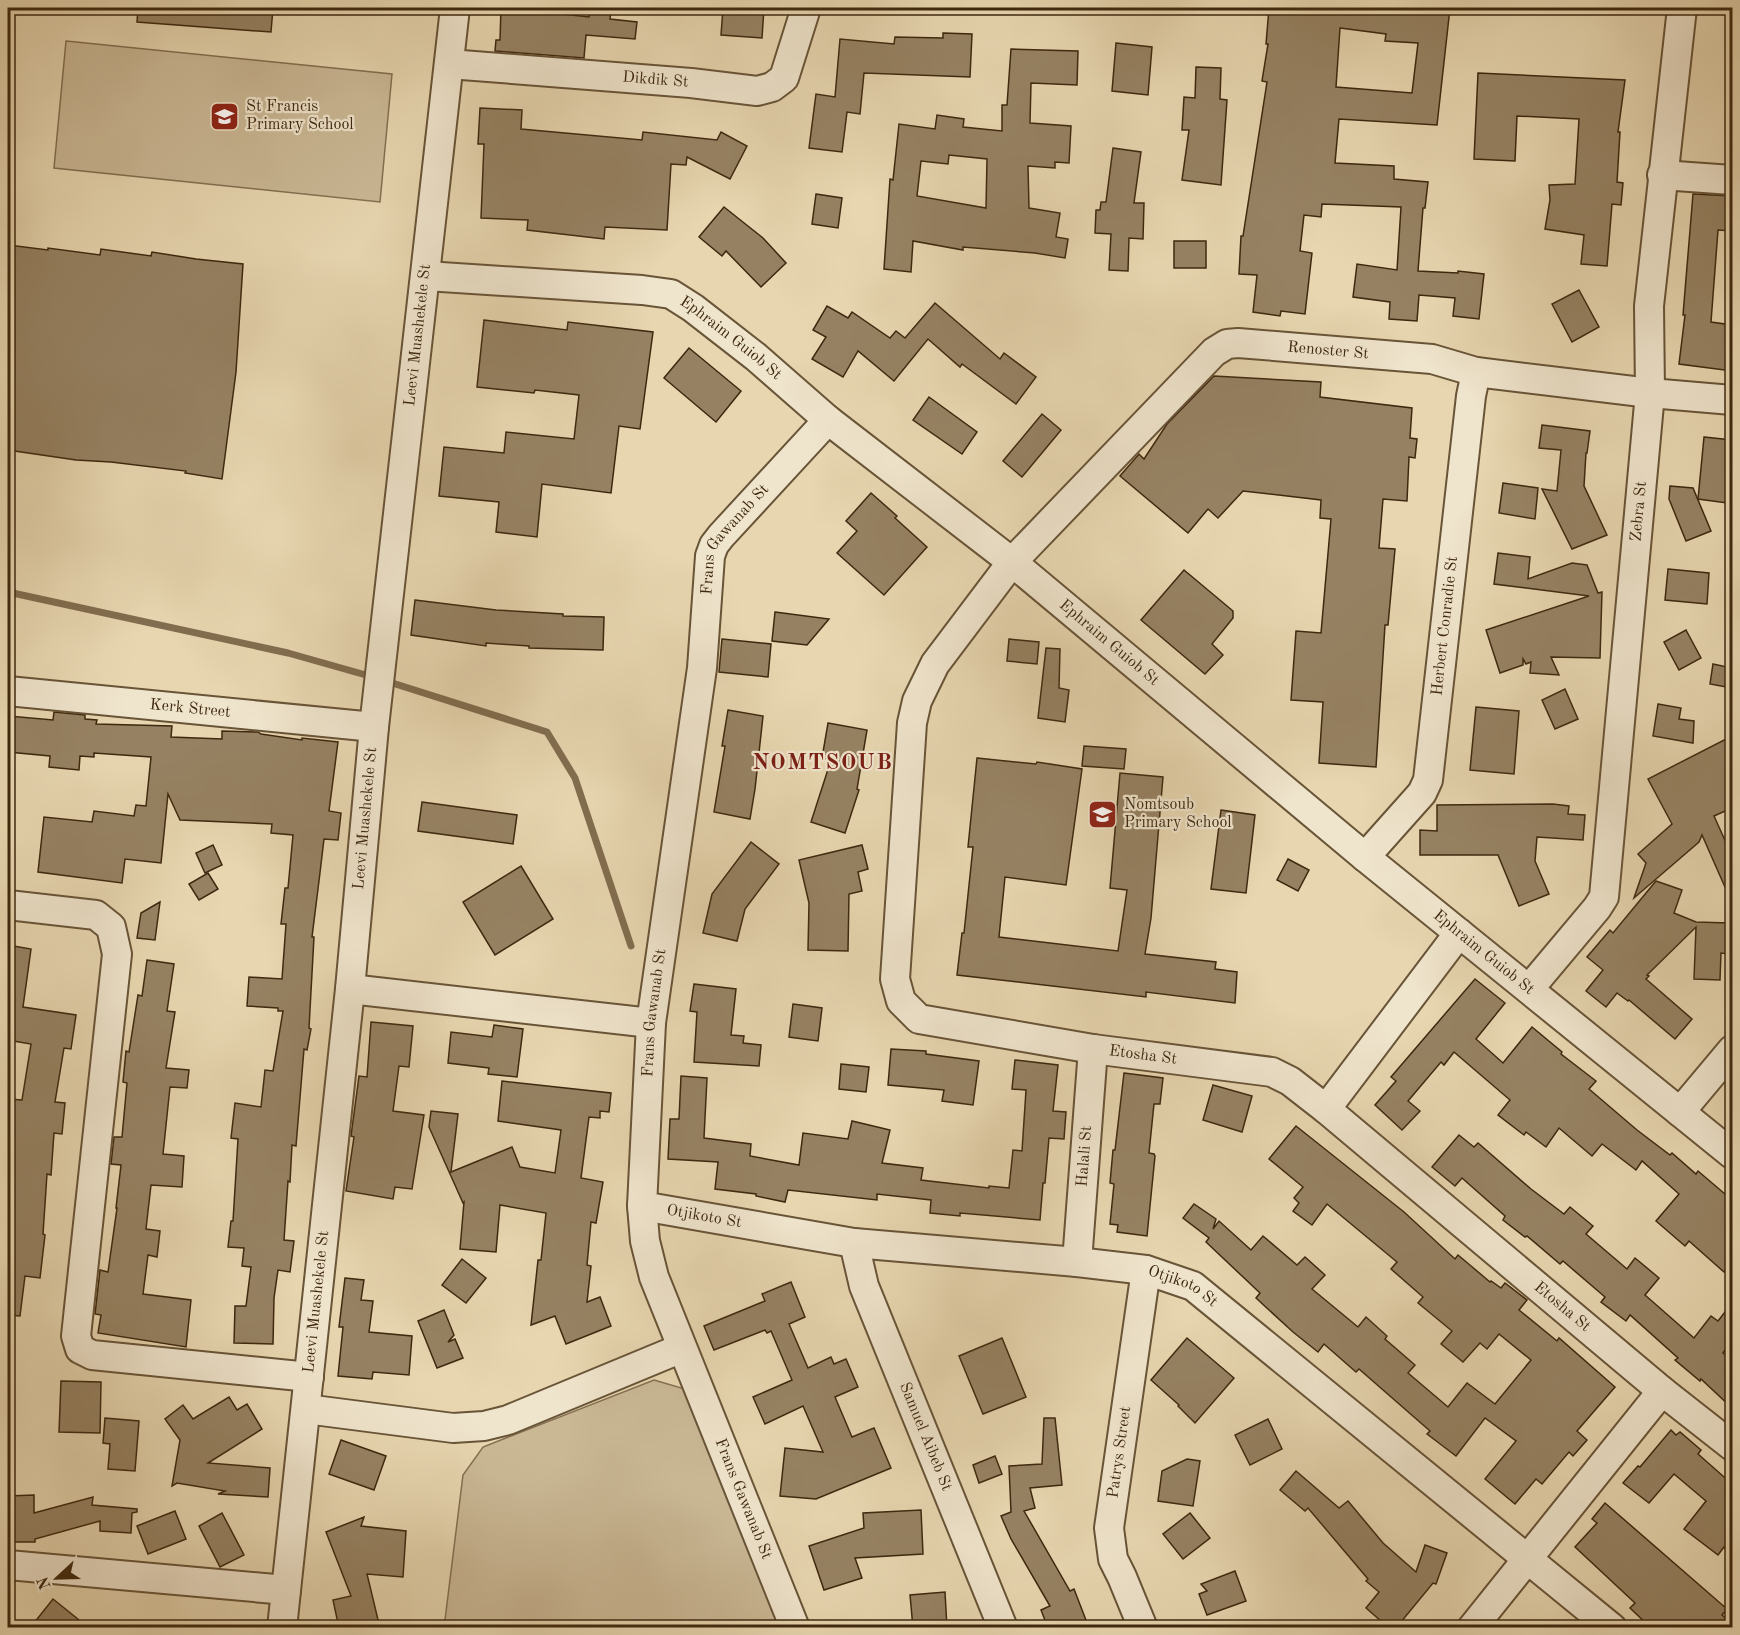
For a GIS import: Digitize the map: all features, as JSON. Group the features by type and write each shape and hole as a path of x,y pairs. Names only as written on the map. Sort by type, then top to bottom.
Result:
{"street":[{"name":"Leevi Muashekele St","path":"282,1628 350,989 375,716 455,8"},
{"name":"Dikdik St","path":"449,64 692,83 757,91 772,87 784,78 806,8"},
{"name":"Zebra St","path":"1529,989 1604,897 1650,393 1649,306 1682,8"},
{"path":"1662,175 1732,180"},
{"name":"Ephraim Guiob St","path":"426,276 642,290 671,294 693,308 756,357 828,420 1012,562 1365,857 1732,1154"},
{"name":"Renoster St","path":"1012,562 1214,351 1227,344 1238,343 1432,359 1476,372 1650,393 1732,400"},
{"name":"Herbert Conradie St","path":"1365,857 1422,793 1428,780 1476,372"},
{"name":"Frans Gawanab St","path":"795,1628 654,1276 645,1241 642,1206 651,1023 702,668 710,556 721,536 828,420"},
{"name":"Etosha St","path":"1012,562 935,664 917,701 912,723 895,979 901,1001 919,1019 1093,1049 1272,1072 1290,1081 1662,1391 1732,1446"},
{"name":"Kerk Street","path":"8,691 375,716"},
{"path":"8,905 96,915 111,927 117,954 76,1336 80,1349 92,1355 309,1377"},
{"path":"1326,1109 1459,933"},
{"path":"350,989 651,1023"},
{"name":"Halali St","path":"1077,1262 1093,1049"},
{"path":"1680,1112 1732,1050"},
{"name":"Otjikoto St","path":"642,1206 854,1243 1146,1270 1193,1286 1612,1628"},
{"name":"Samuel Aibeb St","path":"854,1243 864,1286 1003,1628"},
{"name":"Patrys Street","path":"1143,1628 1113,1559 1109,1528 1146,1270"},
{"path":"306,1409 453,1428 484,1426 508,1420 682,1348"},
{"path":"1472,1628 1662,1391"},
{"path":"8,1564 286,1590"}],"shaded area":[{"path":"66,41 392,74 380,202 54,168"},
{"path":"654,1380 685,1389 780,1627 444,1628 463,1475 483,1447"}],"building":[{"path":"138,8 273,8 271,32 137,22"},
{"path":"501,8 535,8 535,11 589,17 590,8 611,8 610,19 637,22 635,39 586,35 584,58 495,51 496,40 500,40"},
{"path":"723,8 764,8 762,38 721,35"},
{"path":"1269,8 1382,8 1424,11 1424,8 1450,8 1437,125 1339,119 1335,163 1394,166 1394,179 1428,182 1425,208 1423,208 1418,271 1458,273 1458,271 1484,274 1479,319 1453,316 1455,298 1419,295 1417,321 1389,319 1390,302 1353,297 1357,264 1397,270 1401,207 1322,204 1321,217 1304,215 1300,251 1312,253 1305,314 1281,311 1280,316 1253,312 1257,275 1239,274 1241,236 1243,236 1267,82 1262,81 1268,44 1266,44","holes":["1340,28 1386,34 1385,41 1418,43 1412,93 1336,87"]},
{"path":"943,33 972,34 970,77 864,73 860,114 847,112 842,152 809,148 816,94 835,97 840,39 894,44 895,37 943,38"},
{"path":"1116,43 1152,47 1148,95 1112,91"},
{"path":"1011,49 1078,51 1077,85 1031,83 1030,123 1071,126 1069,163 1055,162 1055,168 1028,166 1029,208 1060,213 1056,237 1068,239 1065,258 963,247 963,250 913,241 911,272 884,269 890,179 893,180 899,124 935,129 937,115 964,119 963,127 1002,131 1002,105 1007,105","holes":["949,155 987,159 986,208 917,196 921,161 948,164"]},
{"path":"1196,67 1221,68 1220,99 1227,100 1221,185 1182,180 1189,130 1182,130 1184,97 1195,98"},
{"path":"1478,73 1625,80 1618,132 1620,132 1617,182 1623,183 1621,205 1612,204 1607,266 1581,264 1584,235 1545,229 1550,200 1549,185 1575,184 1579,119 1517,116 1515,161 1474,159"},
{"path":"480,108 522,110 521,129 642,140 643,132 717,140 721,132 747,146 730,179 687,157 686,165 671,164 667,230 605,227 604,239 527,230 528,220 481,218 484,144 478,144"},
{"path":"1113,148 1141,152 1134,203 1144,203 1143,239 1129,238 1128,271 1109,270 1111,234 1095,233 1096,210 1100,210 1101,202 1106,202"},
{"path":"816,194 842,198 838,228 812,224"},
{"path":"1693,194 1732,196 1732,231 1718,230 1711,322 1732,325 1732,371 1679,364 1685,315 1683,315"},
{"path":"724,207 763,238 786,263 761,287 726,251 722,256 699,237"},
{"path":"1174,241 1206,241 1206,268 1174,268"},
{"path":"8,245 100,255 101,249 151,256 152,252 243,264 236,372 222,479 185,473 186,471 76,460 8,450"},
{"path":"1579,290 1599,327 1572,342 1552,304"},
{"path":"935,303 1000,359 1004,353 1036,377 1016,404 962,364 960,367 928,339 894,381 858,351 843,377 812,359 826,337 813,330 827,306 848,318 852,312 890,338 896,331 905,338"},
{"path":"484,320 567,330 568,322 653,332 640,429 619,426 611,493 542,484 537,537 496,532 499,502 439,496 444,447 504,453 506,432 574,439 579,395 477,387"},
{"path":"689,348 741,391 716,422 664,378"},
{"path":"1214,376 1321,382 1320,397 1412,408 1410,438 1417,439 1415,458 1409,457 1407,501 1383,499 1379,548 1395,549 1388,625 1385,625 1376,767 1319,763 1323,702 1291,700 1296,631 1321,633 1331,519 1320,518 1321,500 1243,491 1218,518 1208,509 1188,533 1120,476 1139,454 1144,459 1167,424"},
{"path":"929,397 977,432 962,454 913,420"},
{"path":"1042,414 1061,430 1022,477 1003,461"},
{"path":"1542,425 1590,431 1584,486 1607,535 1572,549 1542,489 1557,491 1561,450 1539,448"},
{"path":"1704,437 1732,440 1732,464 1727,503 1698,499"},
{"path":"1503,483 1538,488 1535,519 1499,513"},
{"path":"1670,486 1693,488 1711,531 1686,541 1669,499"},
{"path":"871,493 927,547 884,595 837,553 857,531 846,521"},
{"path":"1498,553 1530,557 1528,579 1572,563 1587,565 1598,593 1602,592 1600,658 1551,657 1559,675 1530,673 1531,662 1526,664 1523,659 1523,665 1500,673 1486,630 1589,596 1494,584"},
{"path":"1668,569 1709,573 1707,604 1665,600"},
{"path":"1184,570 1233,611 1233,618 1212,644 1223,655 1205,674 1141,620"},
{"path":"415,600 496,610 604,617 603,650 529,648 529,646 486,643 486,646 411,635"},
{"path":"775,612 829,619 807,645 772,641"},
{"path":"1686,630 1701,658 1679,670 1664,642"},
{"path":"722,639 771,644 768,677 719,672"},
{"path":"1009,639 1039,642 1037,664 1007,661"},
{"path":"1046,648 1060,649 1059,688 1069,690 1065,722 1038,718"},
{"path":"1713,664 1732,668 1732,688 1710,684"},
{"path":"1565,689 1578,719 1555,729 1542,700"},
{"path":"1658,704 1681,708 1679,719 1694,721 1693,743 1653,736"},
{"path":"1476,707 1519,711 1514,774 1470,770"},
{"path":"728,710 763,716 750,819 714,812 725,746 722,746"},
{"path":"54,712 85,715 85,719 97,720 96,724 172,726 171,737 222,739 222,731 258,732 302,740 302,738 338,742 329,811 341,813 338,840 324,839 312,937 314,937 309,1028 311,1029 307,1050 304,1049 296,1146 292,1145 290,1182 288,1181 284,1240 294,1241 290,1272 278,1270 274,1298 273,1344 234,1343 235,1306 246,1306 251,1267 242,1266 244,1248 228,1247 231,1221 233,1221 238,1139 231,1138 235,1103 261,1107 265,1070 273,1071 283,1011 278,1011 278,1008 247,1006 249,977 282,979 286,924 281,924 285,888 288,888 293,835 271,833 272,824 180,820 168,794 161,863 125,859 122,883 38,872 44,817 92,822 94,811 134,816 136,805 146,806 151,757 94,753 94,757 80,756 79,770 49,767 50,756 8,752 9,716 53,720"},
{"path":"828,723 867,730 857,789 859,790 845,833 811,822 831,760 822,758"},
{"path":"1732,736 1732,808 1714,816 1732,856 1732,903 1702,835 1699,842 1634,898 1646,863 1638,854 1672,824 1648,779"},
{"path":"1084,746 1126,749 1124,769 1082,766"},
{"path":"977,758 1036,764 1037,762 1082,769 1066,885 1005,877 999,937 1118,951 1127,890 1110,888 1120,773 1163,777 1151,918 1145,954 1216,962 1215,969 1237,972 1235,1003 1146,992 1146,997 957,975 973,847 968,847"},
{"path":"422,802 517,815 513,844 418,831"},
{"path":"1553,804 1569,806 1568,814 1585,815 1583,840 1537,837 1535,861 1549,894 1519,906 1498,855 1420,855 1420,830 1437,831 1437,805"},
{"path":"1221,810 1255,815 1246,893 1211,889"},
{"path":"751,842 779,864 745,909 737,941 703,933 712,894"},
{"path":"213,845 222,865 205,873 196,853"},
{"path":"862,845 868,869 858,872 862,891 849,894 848,951 808,950 809,903 799,860"},
{"path":"1288,859 1309,870 1298,891 1277,880"},
{"path":"521,866 553,919 495,955 463,902"},
{"path":"208,873 218,889 199,900 189,884"},
{"path":"1656,881 1682,890 1674,913 1696,922 1729,923 1728,954 1721,953 1720,980 1694,979 1696,927 1647,975 1649,976 1646,979 1692,1019 1675,1039 1629,1000 1617,993 1606,1007 1586,991 1603,970 1587,957 1610,930 1613,933"},
{"path":"160,902 155,940 137,938 141,913"},
{"path":"8,945 31,949 23,1007 76,1015 71,1049 64,1048 55,1102 65,1103 62,1134 54,1133 51,1175 47,1174 43,1234 45,1235 40,1278 25,1276 20,1316 8,1315 8,1230 12,1171 8,1171 8,1117 9,1099 22,1100 31,1044 8,1040"},
{"path":"147,960 174,964 167,1011 175,1012 166,1068 189,1070 187,1088 170,1087 163,1154 184,1156 182,1187 151,1185 146,1229 160,1231 157,1257 148,1255 143,1294 191,1300 186,1347 98,1333 101,1315 95,1314 100,1270 108,1272 117,1208 121,1165 111,1164 114,1137 122,1137 127,1083 123,1082 126,1051 129,1052 138,995 142,996"},
{"path":"1475,979 1505,1003 1476,1039 1503,1063 1532,1027 1562,1052 1561,1054 1596,1081 1589,1089 1637,1130 1670,1155 1672,1153 1696,1174 1698,1171 1732,1200 1732,1262 1724,1272 1689,1241 1685,1246 1656,1221 1679,1194 1642,1161 1636,1170 1602,1144 1592,1156 1559,1128 1546,1147 1526,1132 1524,1135 1498,1115 1510,1100 1454,1052 1444,1065 1441,1062 1408,1101 1420,1111 1402,1130 1375,1105 1396,1081 1391,1077"},
{"path":"694,984 736,989 731,1035 744,1036 743,1043 761,1045 759,1066 694,1062 697,1012 690,1011"},
{"path":"793,1004 822,1008 818,1041 789,1037"},
{"path":"371,1022 413,1026 409,1067 399,1066 393,1111 424,1115 412,1189 395,1187 393,1199 346,1191 354,1137 351,1136 359,1076 367,1077"},
{"path":"494,1025 523,1029 517,1077 488,1074 489,1068 448,1063 451,1032 492,1037"},
{"path":"891,1049 926,1051 926,1054 979,1061 973,1105 942,1101 944,1090 888,1085"},
{"path":"1015,1060 1058,1065 1053,1111 1066,1112 1064,1139 1049,1138 1040,1220 960,1213 960,1216 930,1213 931,1200 877,1194 877,1200 788,1190 785,1202 756,1196 756,1194 715,1189 718,1162 668,1159 670,1119 679,1119 681,1076 707,1078 704,1138 751,1144 750,1156 799,1165 803,1133 848,1139 852,1121 890,1130 882,1163 923,1168 921,1180 989,1188 989,1186 1009,1188 1013,1150 1022,1151 1026,1090 1012,1089"},
{"path":"841,1064 869,1067 866,1092 839,1089"},
{"path":"1124,1073 1163,1078 1160,1104 1154,1104 1149,1153 1155,1156 1147,1236 1117,1232 1118,1225 1110,1224 1114,1184 1110,1183 1113,1150 1115,1150"},
{"path":"502,1081 611,1093 609,1112 600,1111 600,1118 589,1117 581,1178 603,1182 596,1223 591,1222 587,1265 591,1266 587,1302 600,1297 611,1326 566,1344 555,1316 531,1325 546,1213 500,1205 496,1252 460,1249 464,1202 429,1127 431,1111 458,1114 451,1172 512,1147 520,1167 555,1173 561,1130 498,1121"},
{"path":"1213,1085 1252,1096 1242,1132 1203,1120"},
{"path":"1296,1126 1404,1212 1455,1259 1458,1255 1490,1282 1501,1288 1505,1283 1527,1300 1519,1310 1557,1341 1559,1338 1615,1387 1577,1431 1587,1440 1573,1456 1569,1452 1542,1484 1536,1479 1515,1504 1485,1479 1516,1441 1485,1418 1456,1456 1427,1434 1430,1431 1359,1369 1356,1372 1324,1344 1318,1352 1293,1332 1256,1298 1260,1293 1206,1242 1209,1238 1183,1218 1194,1204 1216,1219 1213,1229 1219,1221 1251,1250 1263,1236 1297,1265 1305,1257 1325,1275 1312,1289 1358,1327 1366,1317 1387,1336 1385,1339 1415,1365 1408,1373 1448,1407 1467,1383 1495,1404 1531,1360 1499,1334 1487,1349 1480,1343 1463,1362 1441,1344 1452,1331 1418,1303 1423,1297 1391,1269 1397,1262 1327,1204 1312,1225 1293,1211 1299,1203 1294,1198 1303,1187 1269,1159"},
{"path":"1459,1135 1474,1147 1478,1143 1564,1214 1570,1207 1593,1226 1586,1234 1627,1269 1635,1258 1659,1278 1645,1295 1694,1338 1711,1316 1718,1321 1732,1303 1732,1341 1723,1353 1732,1361 1732,1408 1701,1379 1700,1381 1675,1360 1678,1358 1630,1315 1626,1321 1601,1302 1605,1297 1563,1261 1560,1264 1527,1236 1525,1237 1503,1220 1505,1216 1462,1178 1455,1186 1432,1167"},
{"path":"462,1259 486,1278 466,1303 442,1285"},
{"path":"345,1278 364,1280 361,1300 373,1301 369,1332 412,1336 409,1375 373,1372 372,1379 338,1376 343,1327 339,1327"},
{"path":"791,1282 805,1317 789,1324 808,1368 831,1357 834,1364 846,1359 858,1387 835,1397 852,1437 874,1428 891,1468 816,1499 780,1496 785,1448 823,1452 803,1406 765,1424 753,1397 792,1380 771,1331 767,1333 765,1330 714,1350 704,1326 765,1301 762,1294"},
{"path":"444,1310 454,1335 448,1342 455,1339 463,1358 437,1368 418,1321"},
{"path":"1002,1338 1026,1397 983,1414 959,1356"},
{"path":"1187,1338 1234,1378 1195,1423 1151,1380"},
{"path":"61,1381 101,1382 100,1433 59,1432"},
{"path":"229,1397 237,1410 247,1404 262,1429 208,1463 270,1468 268,1497 218,1494 225,1491 177,1483 172,1486 180,1440 165,1419 183,1405 193,1419"},
{"path":"105,1418 139,1421 135,1471 108,1469 110,1444 103,1443"},
{"path":"1044,1418 1055,1418 1062,1485 1030,1488 1035,1508 1024,1511 1070,1591 1074,1589 1089,1628 1048,1628 1041,1610 1050,1606 1011,1539 1001,1516 1011,1512 1009,1466 1042,1464"},
{"path":"1268,1419 1282,1449 1250,1465 1235,1435"},
{"path":"1671,1430 1676,1435 1680,1432 1701,1450 1698,1454 1732,1484 1732,1555 1724,1547 1718,1555 1684,1529 1706,1501 1674,1474 1649,1503 1623,1483 1638,1466 1640,1467"},
{"path":"341,1440 386,1456 374,1490 329,1474"},
{"path":"995,1456 1002,1474 979,1483 973,1465"},
{"path":"1187,1459 1200,1461 1193,1506 1158,1501 1162,1471"},
{"path":"1296,1471 1339,1508 1348,1501 1383,1543 1416,1572 1425,1545 1447,1553 1436,1584 1433,1583 1396,1628 1389,1628 1366,1608 1379,1592 1366,1581 1368,1579 1308,1508 1305,1511 1280,1490"},
{"path":"34,1495 34,1513 93,1497 92,1505 137,1509 137,1512 132,1513 131,1533 100,1531 100,1521 35,1539 35,1542 8,1542 8,1496"},
{"path":"1605,1503 1727,1609 1722,1615 1732,1624 1732,1628 1651,1628 1630,1608 1635,1603 1575,1547 1597,1523 1592,1519"},
{"path":"921,1510 923,1554 855,1558 862,1578 824,1590 809,1546 864,1528 863,1513"},
{"path":"175,1511 186,1539 148,1554 137,1526"},
{"path":"222,1513 244,1555 220,1567 199,1526"},
{"path":"1190,1513 1210,1538 1183,1559 1163,1534"},
{"path":"364,1517 361,1526 406,1531 403,1577 367,1574 380,1628 339,1628 333,1600 351,1596 326,1532"},
{"path":"1235,1571 1246,1601 1207,1615 1199,1594 1207,1591 1201,1584"},
{"path":"945,1592 947,1628 913,1628 910,1595"},
{"path":"53,1599 89,1628 30,1628"}],"waterway":[{"path":"8,592 288,653 373,677"},
{"path":"386,681 547,732 575,778 631,946"}],"place":[{"name":"St Francis Primary School","path":"225,116"},
{"name":"Nomtsoub Primary School","path":"1103,814"}],"district":[{"name":"NOMTSOUB","path":"823,763"}]}
